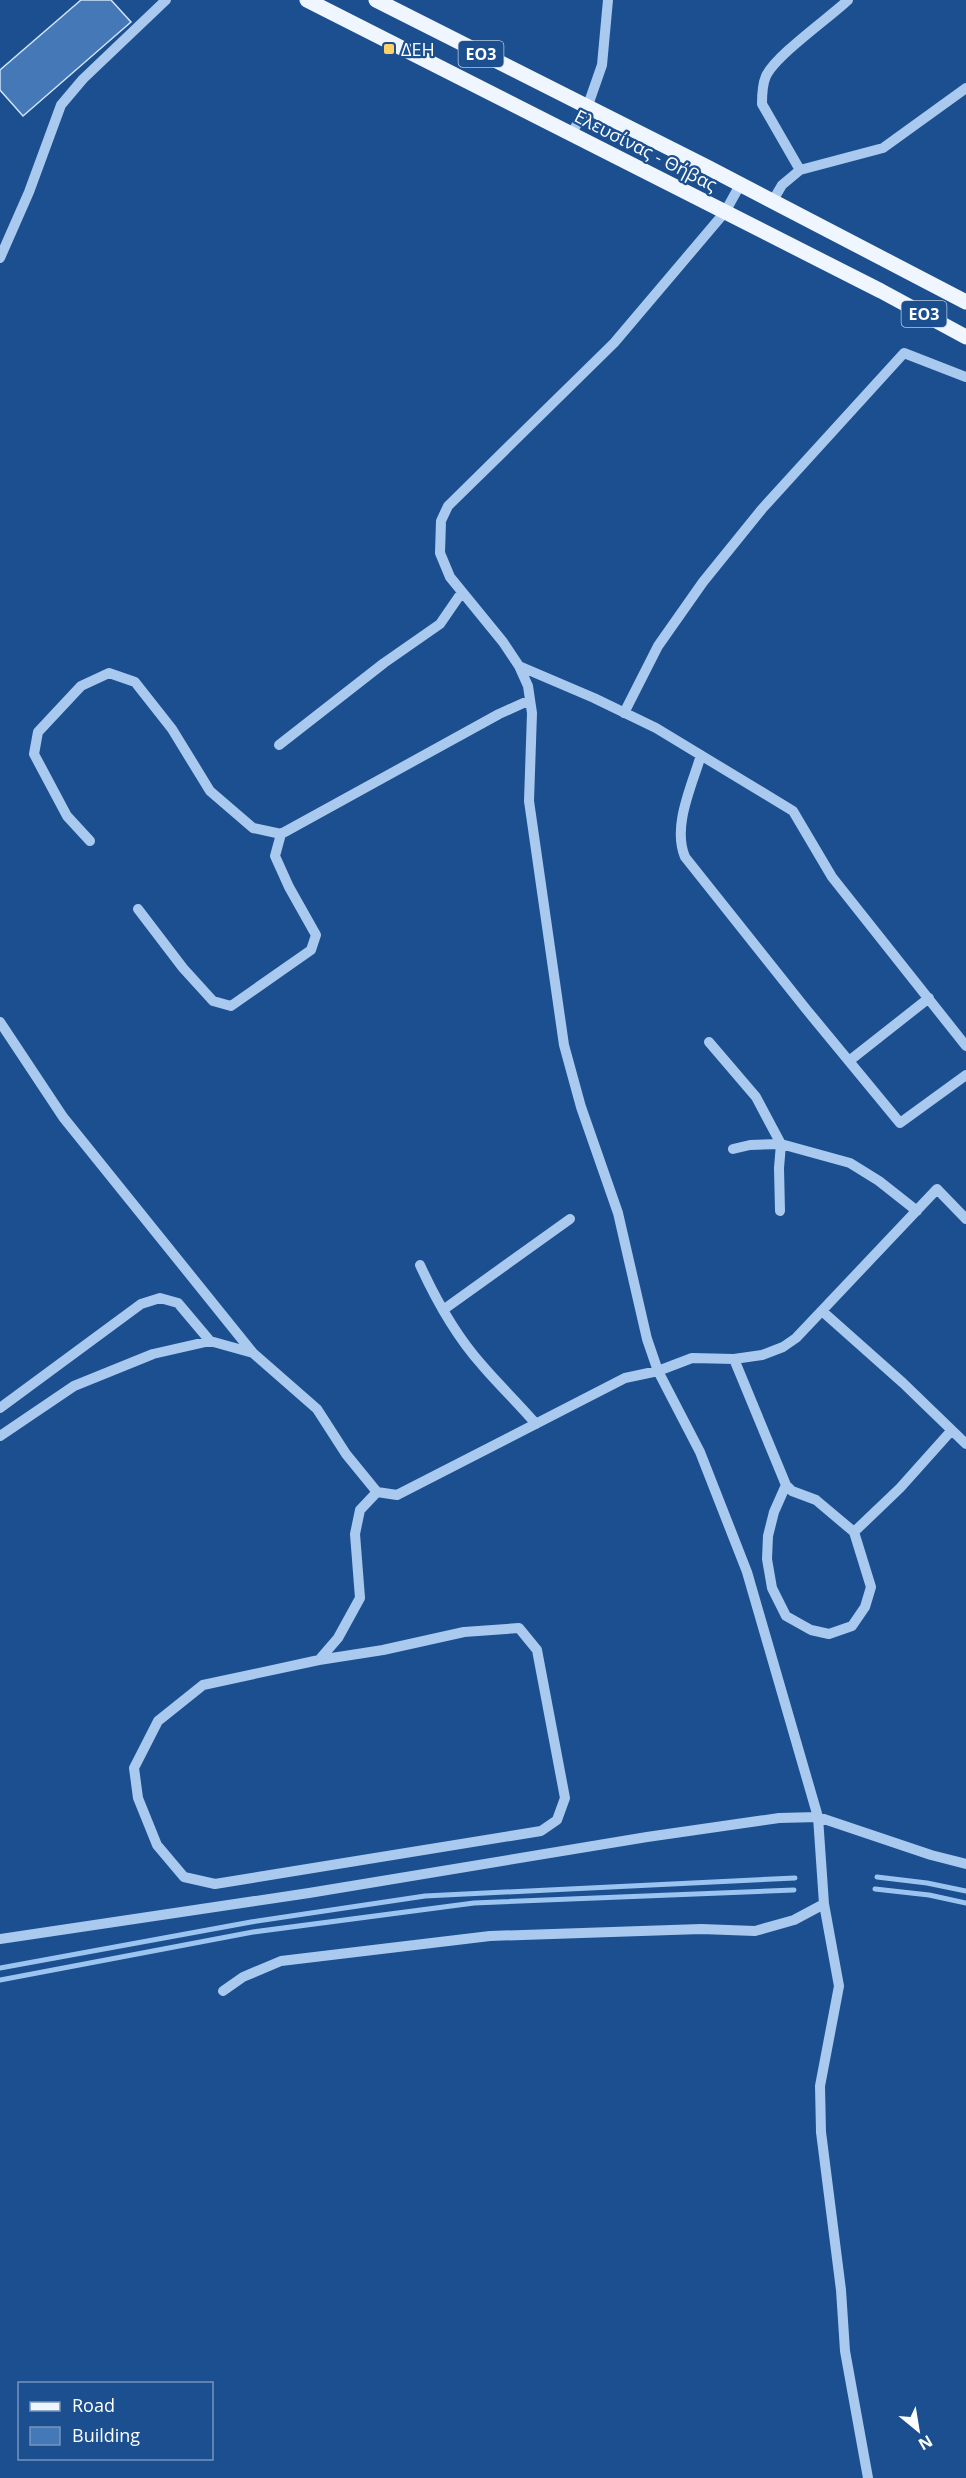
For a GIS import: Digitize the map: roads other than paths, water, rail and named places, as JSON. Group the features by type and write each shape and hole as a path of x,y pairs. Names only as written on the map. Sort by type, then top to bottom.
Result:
{"main road":[{"name":"Ελευσίνας - Θήβας","path":"307,0 881,291 966,337"},
{"name":"Ελευσίνας - Θήβας","path":"376,0 966,302"}],"street":[{"path":"0,258 29,192 61,105 83,79 166,0"},
{"path":"571,134 587,108 602,65 608,0"},
{"path":"800,170 762,104 766,76 780,58 848,0"},
{"path":"772,202 782,185 800,170 883,148 966,88"},
{"path":"740,185 725,212 614,343 448,506 441,521 440,553 450,577 519,666 528,686 532,713 529,801 564,1045 581,1107 618,1214 647,1339 658,1371 700,1452 747,1572 818,1817 824,1904 838,1986 820,2086 822,2132 841,2290 845,2350 868,2478"},
{"path":"624,713 658,646 703,582 762,509 904,353 966,377"},
{"path":"279,746 384,663 441,624 462,591"},
{"path":"519,666 656,728 793,811 832,877 966,1046"},
{"path":"90,841 67,816 34,754 38,732 81,686 109,673 135,682 172,729 210,791 253,828 281,834 499,714 530,700"},
{"path":"701,755 682,822 680,845 686,857 849,1062 900,1123 966,1075"},
{"path":"138,909 183,968 213,1001 231,1006 311,950 316,935 289,887 275,856 281,834"},
{"path":"849,1062 929,998"},
{"path":"0,1022 63,1118 253,1353 317,1409 346,1454 377,1492 398,1495 626,1378 658,1371 692,1358 734,1359 762,1355 783,1347 796,1338 938,1189 966,1219"},
{"path":"709,1042 756,1097 782,1144 779,1168 780,1211"},
{"path":"733,1149 750,1145 782,1144 850,1163 879,1181 917,1211"},
{"path":"443,1310 570,1219"},
{"path":"420,1265 443,1310 481,1364 536,1424"},
{"path":"0,1408 141,1304 160,1298 178,1303 210,1341"},
{"path":"822,1311 903,1383 966,1444"},
{"path":"0,1436 74,1386 153,1354 210,1341 253,1353"},
{"path":"734,1359 786,1485 792,1491 816,1500 854,1532 871,1587 865,1607 852,1626 829,1634 811,1630 786,1616 772,1588 767,1559 768,1536 774,1512 786,1485"},
{"path":"854,1532 900,1488 951,1431"},
{"path":"319,1660 383,1650 464,1632 519,1628 537,1650 546,1692 565,1798 556,1820 541,1831 215,1884 184,1877 157,1845 138,1798 134,1768 158,1721 203,1684 319,1660 338,1638 360,1598 355,1534 360,1510 377,1492"},
{"path":"0,1939 309,1893 658,1835 779,1818 818,1817 931,1855 966,1864"},
{"path":"223,1991 243,1977 281,1961 490,1936 701,1929 755,1931 795,1920 824,1904"}],"waterway":[{"path":"877,1877 927,1883 966,1891"},
{"path":"0,1968 251,1922 425,1896 795,1878"},
{"path":"875,1889 929,1895 966,1903"},
{"path":"0,1980 253,1932 474,1903 794,1890"}],"place":[{"name":"ΔΕΗ","path":"389,49"}]}
